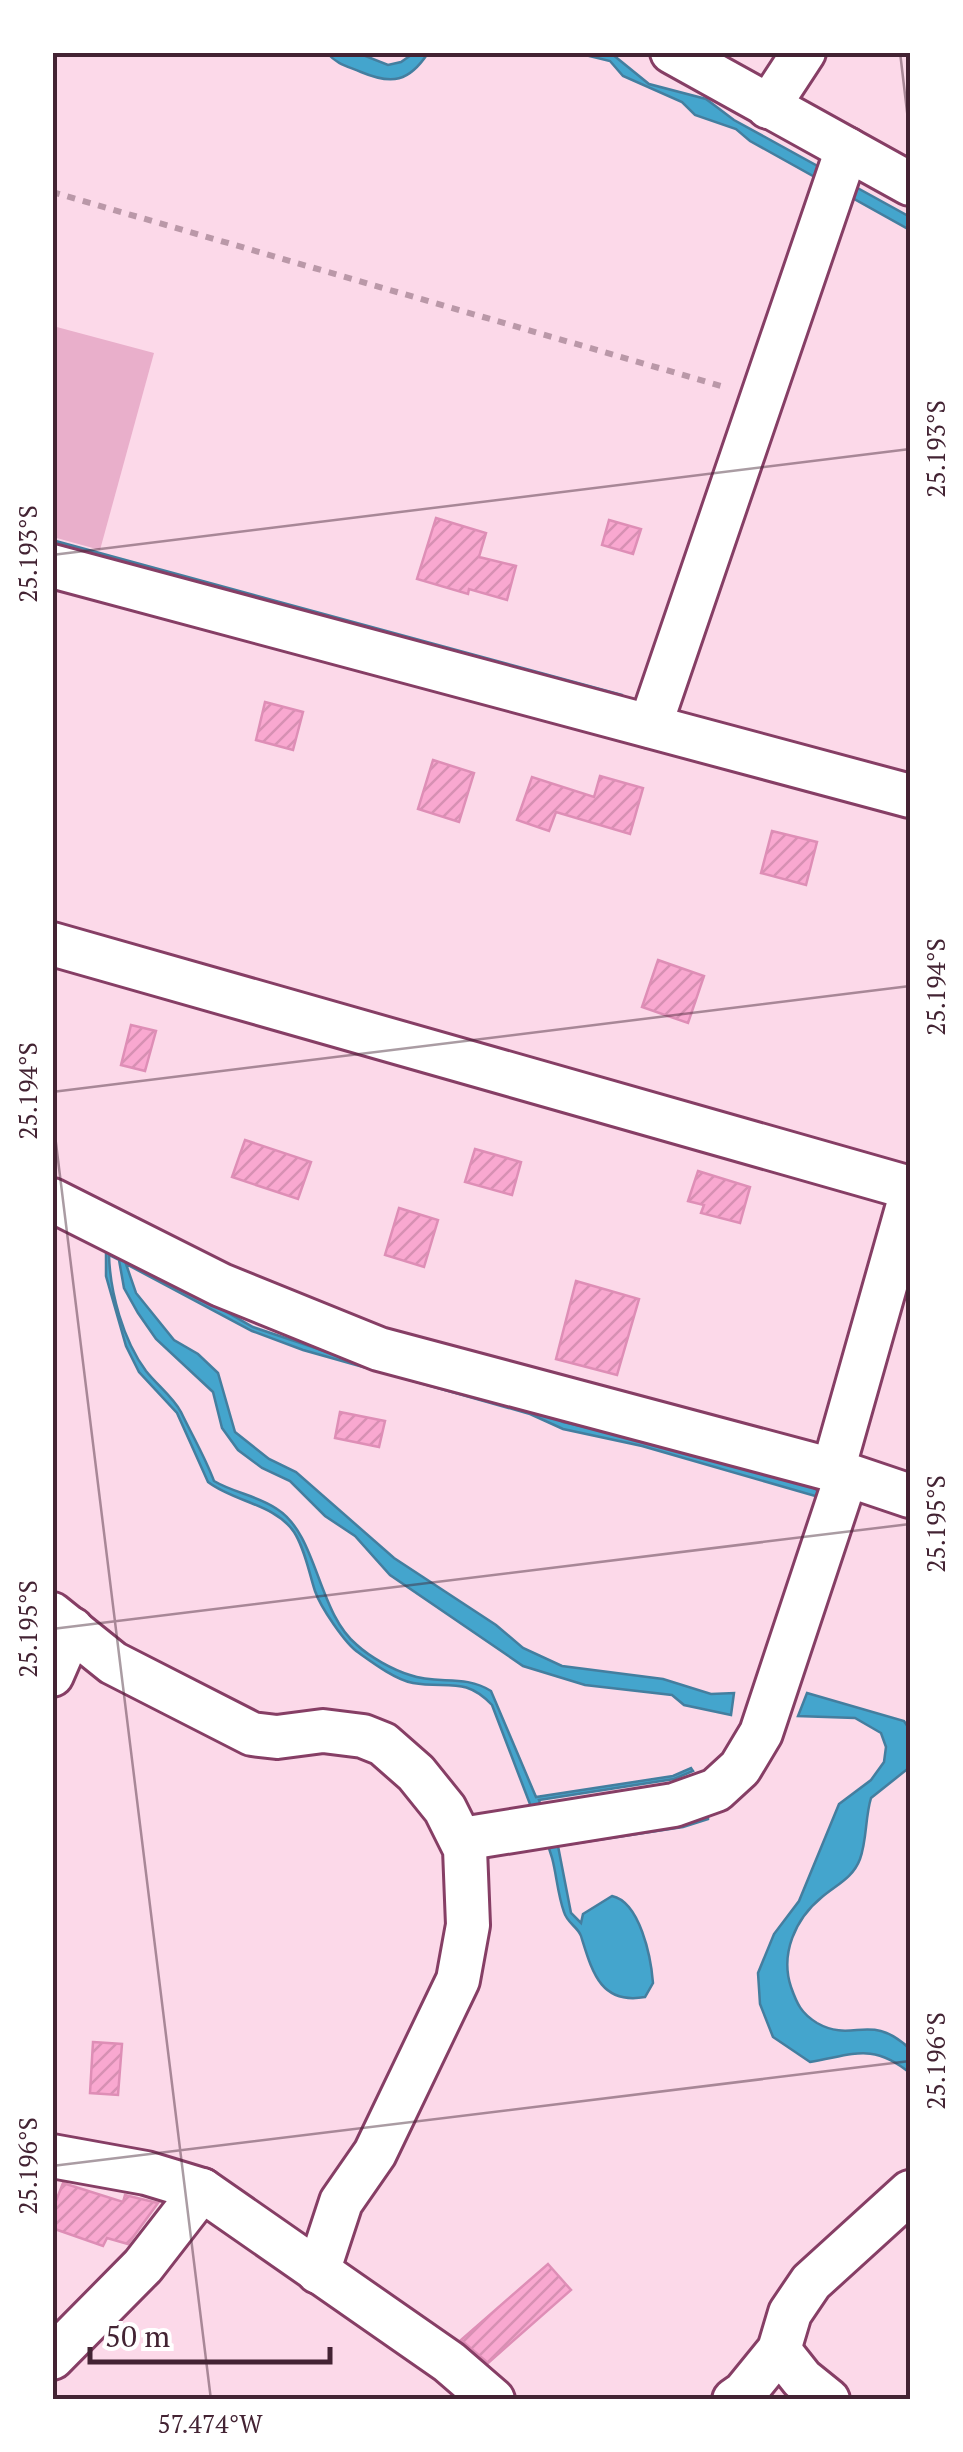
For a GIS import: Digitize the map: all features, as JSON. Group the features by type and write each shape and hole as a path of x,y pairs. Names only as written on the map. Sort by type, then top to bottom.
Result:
{"street":[{"path":"672,52 910,184"},
{"path":"768,107 804,52"},
{"path":"650,726 846,149"},
{"path":"52,566 910,796"},
{"path":"52,944 910,1188"},
{"path":"462,1839 674,1805 716,1790 740,1768 761,1733 840,1474 910,1198"},
{"path":"52,1200 221,1285 380,1349 910,1496"},
{"path":"52,1676 62,1621 114,1663 252,1734 277,1737 323,1731 364,1736 384,1744 416,1773 445,1808 462,1839 468,1925 458,1980 374,2153 342,2202 318,2272"},
{"path":"52,2156 146,2173 202,2190 449,2362 494,2400"},
{"path":"52,2358 143,2266 202,2190"},
{"path":"734,2400 780,2350 790,2312 811,2282 910,2192"},
{"path":"780,2350 802,2379 828,2400"}],"path":[{"path":"52,192 762,398"}],"shaded area":[{"path":"53,326 154,353 100,550 53,537"}],"water":[{"path":"327,53 358,53 388,65 414,53 428,53 407,75 382,79 347,67"},
{"path":"577,53 612,54 649,84 706,99 734,120 910,217 910,230 750,141 736,129 695,115 682,102 623,76 610,61"},
{"path":"52,540 622,695 622,698 53,545"},
{"path":"68,1231 171,1280 253,1327 354,1361 543,1412 563,1422 812,1487 823,1494 822,1498 642,1446 563,1429 530,1414 303,1350 252,1331 126,1264 136,1293 174,1340 198,1354 218,1373 235,1432 269,1459 296,1472 394,1558 496,1625 523,1648 562,1666 663,1679 711,1694 734,1693 731,1715 684,1705 672,1695 585,1685 523,1666 390,1575 355,1536 325,1516 290,1481 262,1468 238,1450 222,1428 213,1392 156,1339 124,1288 119,1260 109,1255 124,1330 146,1371 178,1407 214,1481 270,1505 291,1521 310,1555 333,1613 357,1645 403,1673 471,1683 491,1691 536,1797 673,1776 691,1768 693,1771 674,1779 539,1800 543,1811 533,1812 492,1705 464,1687 406,1681 359,1653 322,1606 294,1532 276,1515 208,1482 177,1413 139,1372 126,1346 106,1276 106,1252"},
{"path":"807,1693 904,1721 910,1730 910,1767 871,1798 857,1866 812,1906 797,1926 787,1962 791,1987 800,2008 817,2023 842,2031 884,2032 896,2038 910,2049 910,2073 873,2054 810,2062 773,2037 760,2004 758,1973 774,1934 799,1901 839,1804 871,1780 884,1762 886,1747 881,1733 855,1718 798,1716"},
{"path":"708,1817 683,1827 558,1846 571,1913 581,1923 583,1914 612,1896 622,1900 637,1919 653,1983 645,1997 618,1996 600,1983 580,1933 565,1916 544,1837 684,1823"}],"building":[{"path":"436,518 486,533 479,557 516,566 507,600 469,589 468,594 417,579"},
{"path":"609,520 641,529 633,554 602,545"},
{"path":"265,702 303,712 293,750 256,740"},
{"path":"433,760 474,773 459,822 418,809"},
{"path":"600,776 643,788 630,834 556,812 549,831 517,820 532,777 594,797"},
{"path":"772,831 817,842 806,885 761,873"},
{"path":"658,960 704,976 688,1023 642,1007"},
{"path":"131,1025 156,1031 145,1071 121,1065"},
{"path":"245,1140 311,1162 298,1199 232,1177"},
{"path":"475,1149 521,1162 512,1195 465,1182"},
{"path":"698,1171 750,1187 740,1223 701,1213 704,1205 688,1201"},
{"path":"399,1208 438,1220 424,1267 385,1255"},
{"path":"576,1281 639,1299 617,1375 556,1359"},
{"path":"340,1412 385,1421 379,1447 335,1438"},
{"path":"93,2042 122,2044 118,2095 90,2093"},
{"path":"63,2183 123,2202 125,2195 158,2203 128,2244 107,2238 103,2246 52,2228 52,2211"},
{"path":"548,2264 571,2290 488,2363 461,2340"}]}
